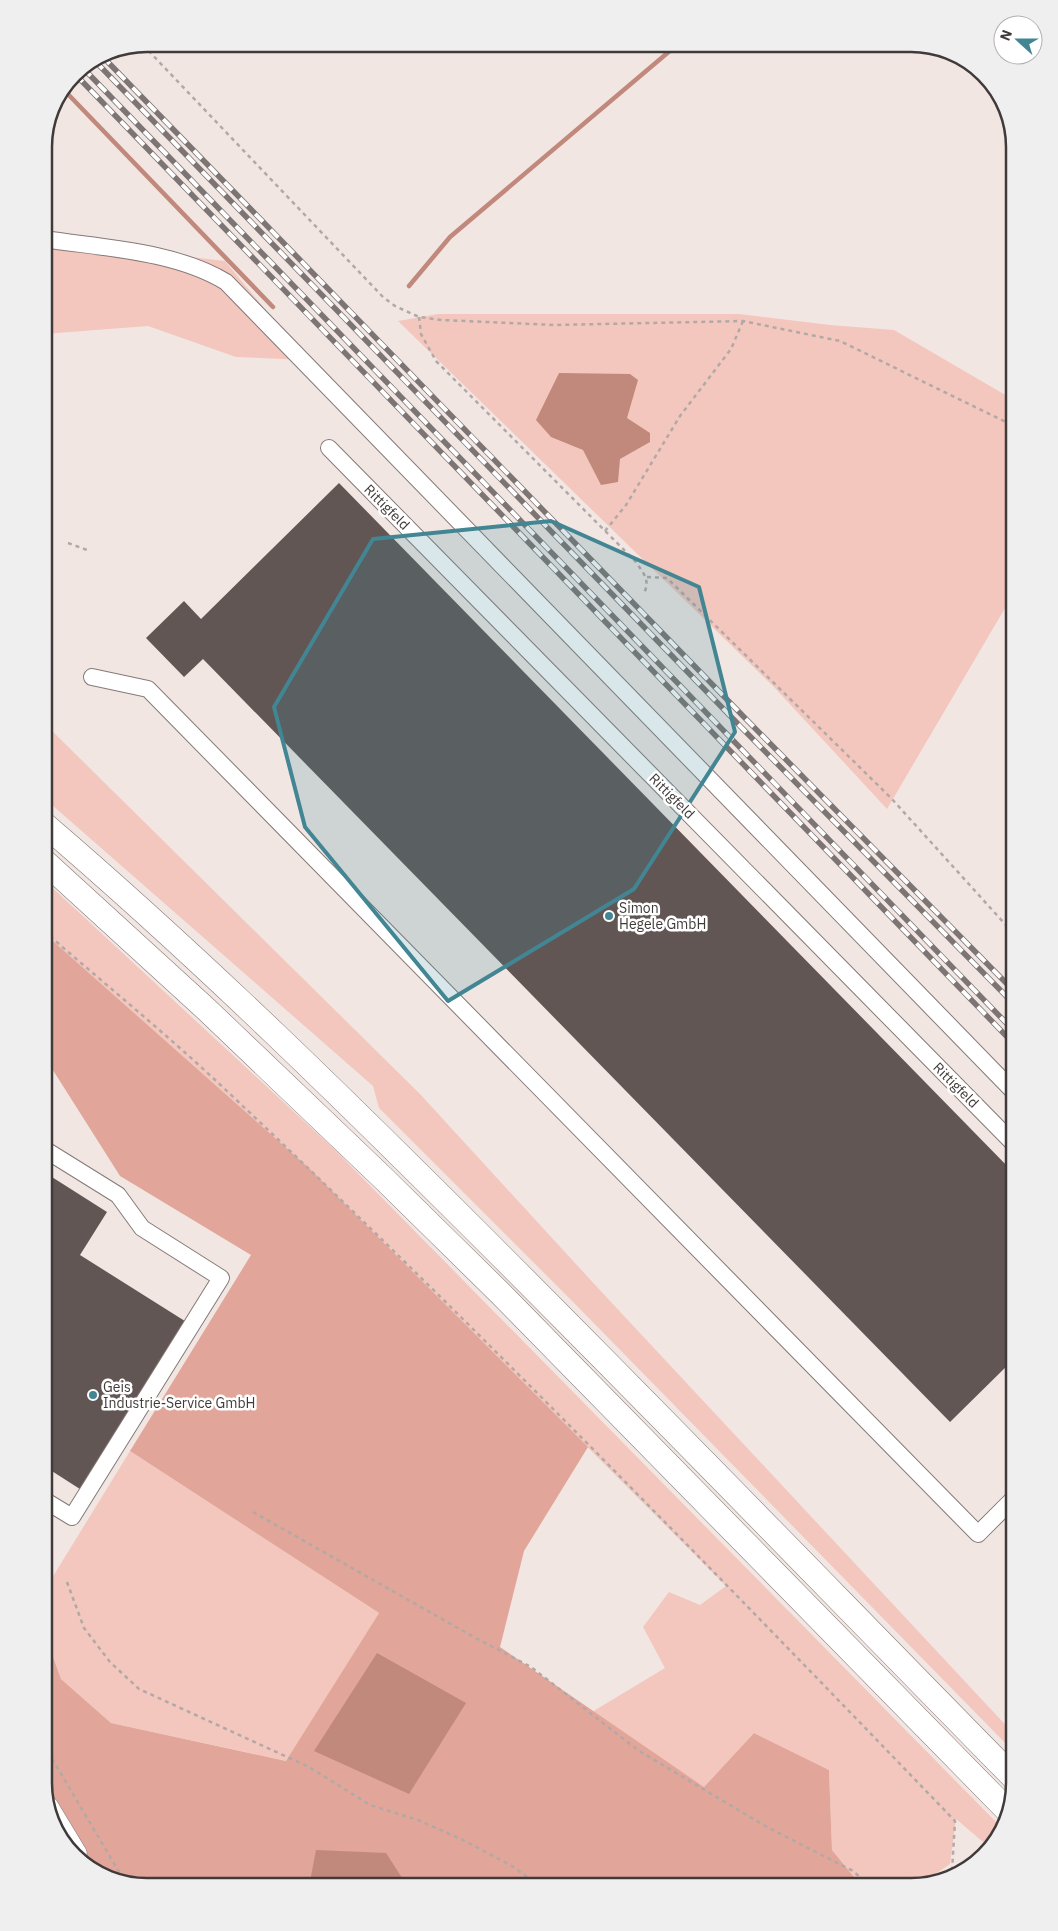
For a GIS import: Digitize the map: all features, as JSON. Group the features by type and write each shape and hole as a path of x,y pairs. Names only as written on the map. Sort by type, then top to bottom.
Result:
{"highway":[{"path":"53,832 221,983 400,1155 641,1396 1006,1770"},
{"path":"53,869 206,1009 500,1293 1003,1806"}],"street":[{"path":"53,240 162,258 206,269 226,282 1006,1084"},
{"name":"Rittigfeld","path":"329,448 1006,1136"},
{"path":"92,677 148,688 978,1534 1006,1506"},
{"path":"52,1154 118,1195 142,1228 221,1278 72,1517 52,1505"}],"path":[{"path":"151,53 383,297 395,306 419,317 554,325 743,321 840,341 1006,422"},
{"path":"419,317 421,334 436,361 636,562 647,577 647,587 643,595"},
{"path":"605,531 626,506 680,416 731,349 743,321"},
{"path":"68,543 90,551"},
{"path":"647,577 667,578 891,798 1006,925"},
{"path":"53,938 210,1076 391,1248 621,1478 955,1821 952,1869"},
{"path":"253,1512 446,1622 531,1667 639,1751 767,1827 852,1871 860,1878"},
{"path":"67,1582 84,1628 110,1662 139,1689 309,1768 370,1805 418,1820 463,1840 512,1866 529,1878"},
{"path":"52,1759 120,1874"}],"highlighted area":[{"path":"551,521 699,587 735,732 634,889 448,1001 305,827 274,707 373,539"}],"shaded area":[{"path":"53,241 225,261 307,360 236,357 148,326 53,333"},
{"path":"438,314 739,314 830,325 894,330 1006,395 1006,606 887,809 774,687 398,321"},
{"path":"559,373 630,374 638,380 627,418 650,433 650,442 620,459 618,482 601,485 583,450 551,437 536,420"},
{"path":"53,732 420,1094 597,1287 1006,1725 1006,1744 579,1308 379,1108 373,1086 53,806"},
{"path":"53,888 335,1150 997,1823 984,1843 956,1819 950,1864 933,1876 923,1878 855,1878 832,1850 829,1770 754,1733 704,1787 592,1712 665,1668 643,1627 669,1592 700,1605 726,1586 310,1169 53,941"},
{"path":"53,941 310,1169 588,1447 524,1551 500,1647 704,1787 754,1733 829,1770 832,1850 855,1878 142,1878 129,1877 106,1869 85,1855 76,1846 62,1825 54,1802 52,1783 52,1654 61,1679 111,1723 286,1761 379,1613 130,1451 251,1255 120,1176 52,1069"},
{"path":"130,1451 379,1613 287,1761 111,1723 61,1679 52,1654 52,1578"},
{"path":"377,1653 466,1703 409,1794 314,1751"},
{"path":"316,1850 386,1853 402,1878 311,1878"}],"building":[{"name":"Simon Hegele GmbH","path":"339,483 1006,1165 1006,1367 950,1422 203,659 184,677 146,638 184,601 201,619"},
{"name":"Geis Industrie-Service GmbH","path":"52,1177 107,1212 80,1255 188,1323 83,1491 52,1471"}],"waterway":[{"path":"409,286 450,237 667,53"},
{"path":"69,95 273,307"}],"railway":[{"path":"107,62 743,716 1006,983"},
{"path":"99,66 740,726 1006,996"},
{"path":"88,73 1006,1023"},
{"path":"80,80 1006,1036"}],"place":[{"name":"Simon Hegele GmbH","path":"609,916"},
{"name":"Geis Industrie-Service GmbH","path":"93,1395"}]}
